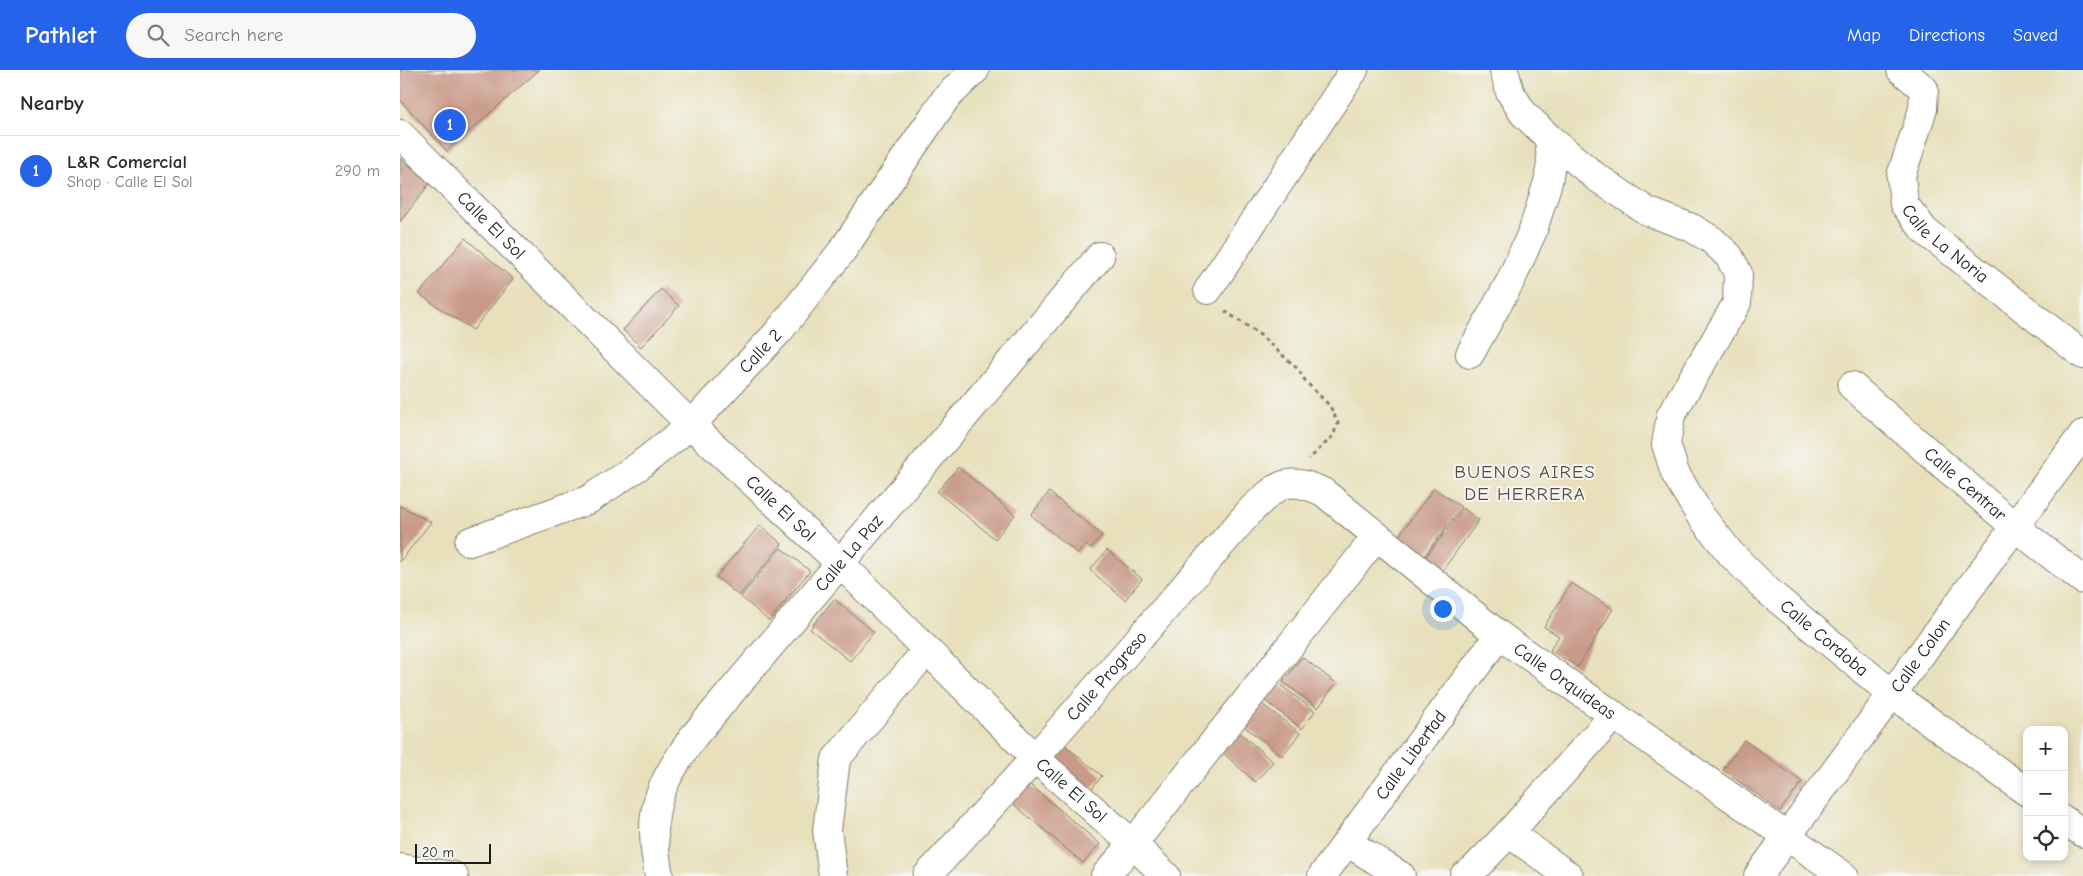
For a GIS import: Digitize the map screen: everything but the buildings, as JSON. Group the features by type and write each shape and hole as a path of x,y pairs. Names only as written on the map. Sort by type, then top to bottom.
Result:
{"street":[{"name":"Calle 2","path":"469,542 588,500 640,466 691,425 779,331 842,251 946,98 975,70"},
{"path":"1208,290 1354,70"},
{"name":"Calle Cordoba","path":"1504,70 1510,92 1523,113 1549,138 1596,177 1647,212 1692,228 1712,240 1729,256 1738,273 1737,303 1672,416 1666,444 1675,473 1700,516 1731,554 1769,592 1892,694 2023,789"},
{"name":"Calle La Noria","path":"1900,70 1924,89 1923,109 1901,176 1904,204 1924,231 2083,355"},
{"name":"Calle El Sol","path":"400,134 691,425 840,563 1035,758 1133,844 1166,876"},
{"path":"1470,354 1511,280 1533,230 1552,163 1549,138"},
{"name":"Calle La Paz","path":"659,876 654,845 653,820 659,795 673,768 693,738 1100,256"},
{"name":"Calle Centrar","path":"1852,386 2015,528 2083,580"},
{"name":"Calle Colon","path":"1758,876 2083,434"},
{"name":"Calle Orquideas","path":"1289,482 1308,485 1323,492 1499,635 1844,876"},
{"name":"Calle Progreso","path":"927,876 1035,758 1252,509 1270,493 1289,482"},
{"path":"1105,876 1133,844 1378,536"},
{"name":"Calle Libertad","path":"1322,876 1499,635"},
{"path":"833,876 827,830 836,758 927,650"},
{"path":"1464,876 1473,870 1509,833 1614,715"},
{"path":"2068,823 2083,833"},
{"path":"1509,833 1569,876"},
{"path":"1347,842 1400,876"},
{"path":"400,868 454,876"}],"path":[{"path":"1208,290 1220,308 1260,335 1298,369 1306,382 1330,406 1338,423 1333,436 1318,449 1289,482"}],"place":[{"name":"L&R Comercial","path":"450,125"}],"district":[{"name":"BUENOS AIRES DE HERRERA","path":"1525,483"}]}
